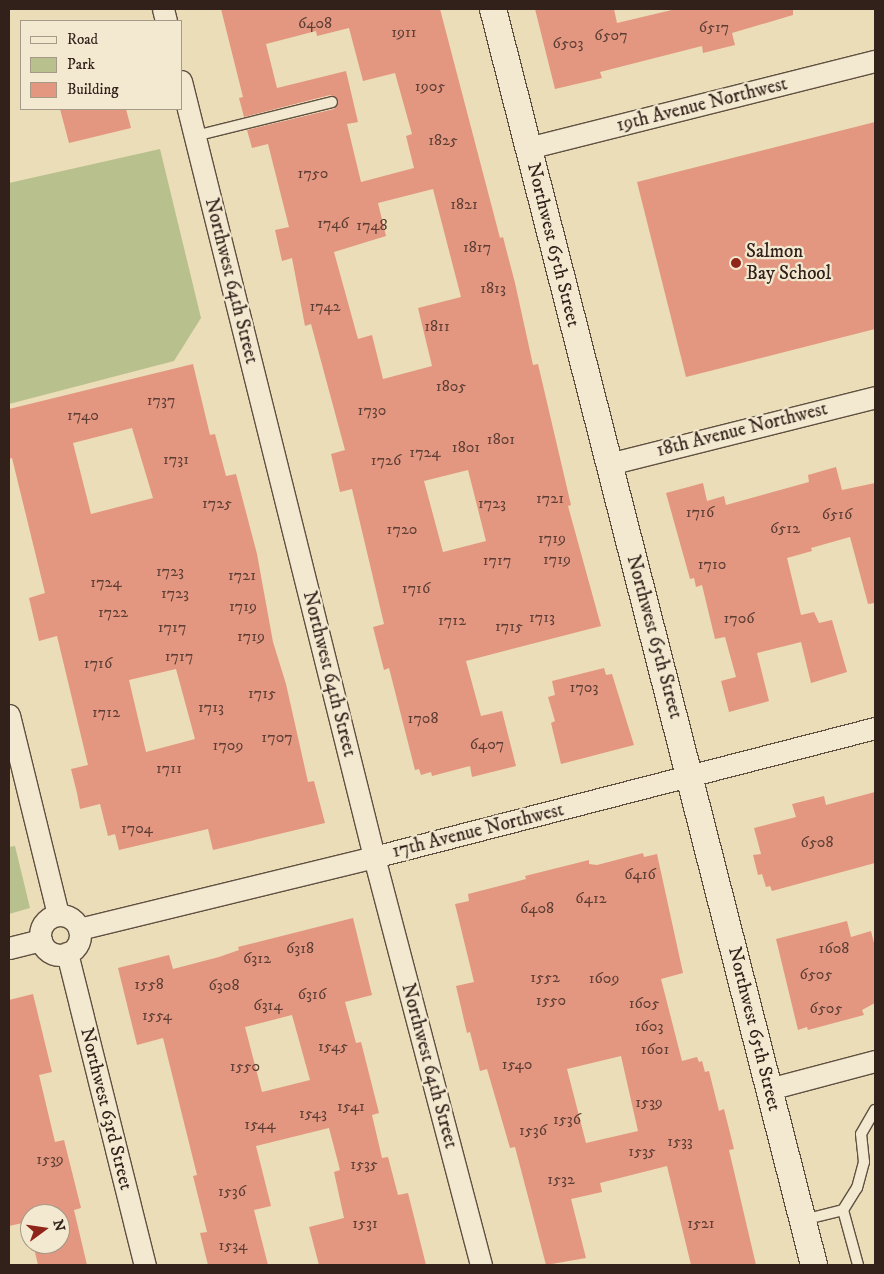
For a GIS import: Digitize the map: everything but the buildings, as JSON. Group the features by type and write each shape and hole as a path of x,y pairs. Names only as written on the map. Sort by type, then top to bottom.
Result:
{"street":[{"name":"Northwest 65th Street","path":"493,9 814,1265"},
{"name":"19th Avenue Northwest","path":"528,148 875,61"},
{"name":"Northwest 64th Street","path":"182,85 374,857 482,1265"},
{"name":"18th Avenue Northwest","path":"609,464 875,397"},
{"path":"9,715 58,915"},
{"name":"17th Avenue Northwest","path":"79,929 374,857 875,728"},
{"path":"58,915 72,918 79,929 79,943 67,954 49,952 41,940 43,924 58,915"},
{"path":"9,948 41,940"},
{"name":"Northwest 63rd Street","path":"67,954 145,1265"},
{"path":"769,1089 875,1061"}],"lane":[{"path":"195,136 332,102"},
{"path":"858,1265 844,1210 857,1188 864,1162 861,1134 875,1110"},
{"path":"803,1220 844,1210"}],"green space":[{"path":"160,149 201,318 174,361 9,404 9,183"},
{"path":"15,846 30,908 9,914 9,847"}],"place":[{"name":"Salmon Bay School","path":"736,263"}]}
